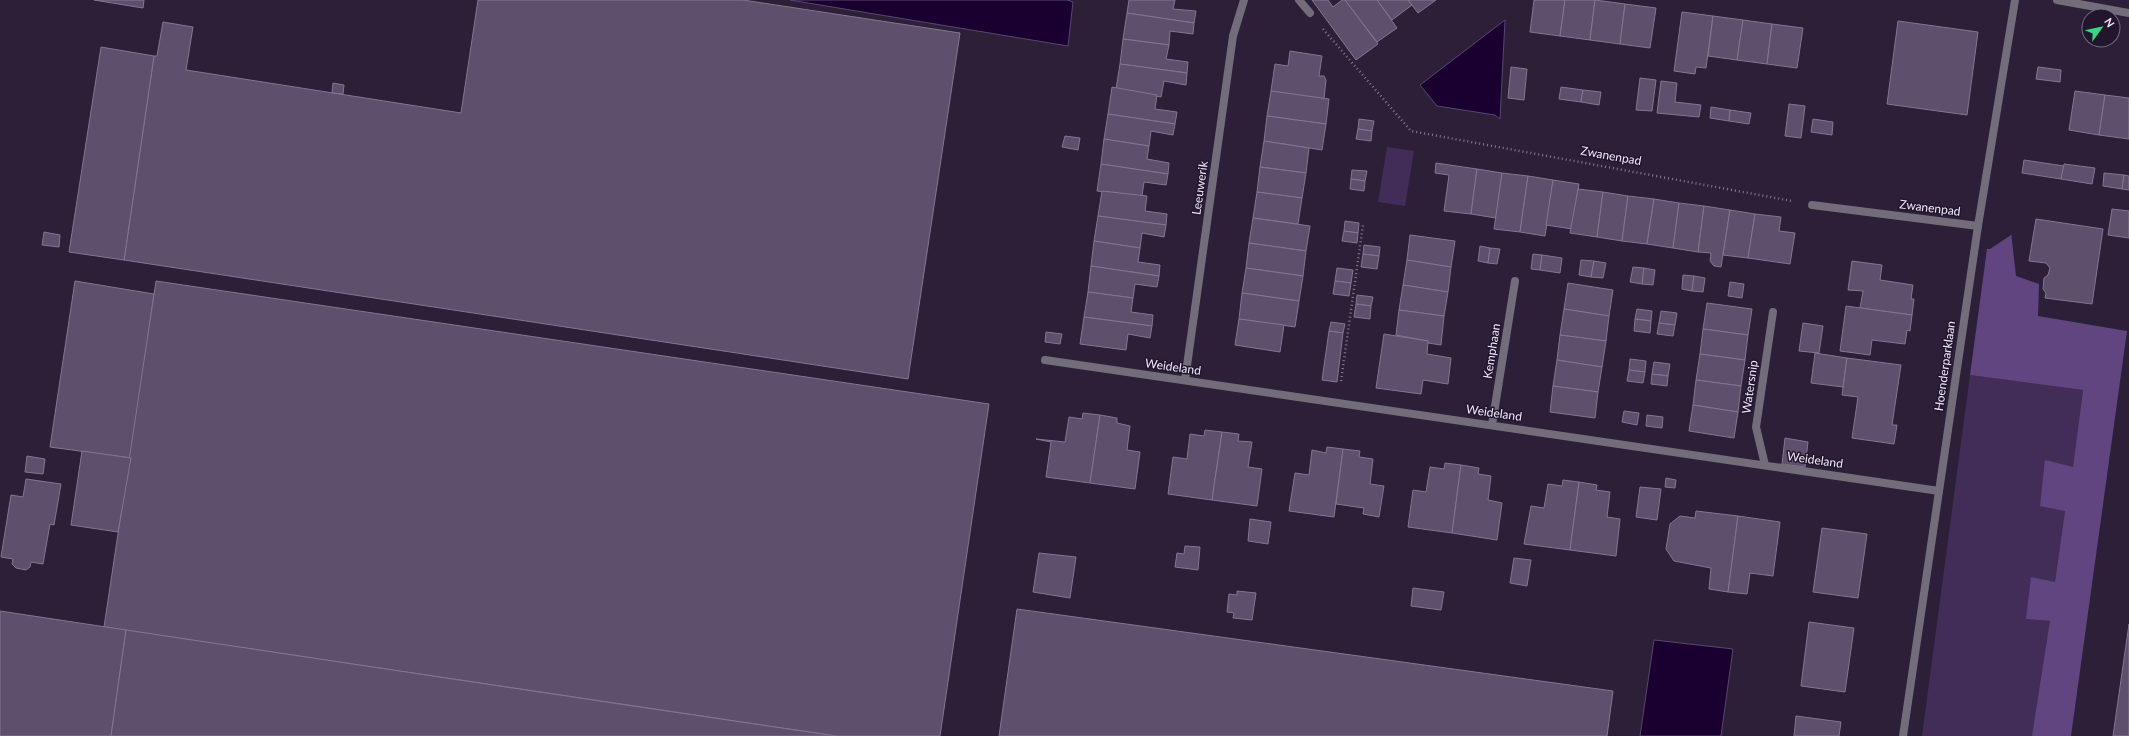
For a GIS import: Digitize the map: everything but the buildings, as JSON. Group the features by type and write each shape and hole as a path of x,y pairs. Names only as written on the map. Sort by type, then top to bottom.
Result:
{"street":[{"name":"Leeuwerik","path":"1185,380 1233,36 1244,0"},
{"path":"1299,0 1310,13"},
{"name":"Hoenderparklaan","path":"1903,736 1978,226 2015,0"},
{"path":"2057,0 2129,13"},
{"name":"Zwanenpad","path":"1812,205 1978,226"},
{"name":"Kemphaan","path":"1492,425 1515,281"},
{"name":"Watersnip","path":"1765,465 1756,427 1773,312"},
{"name":"Weideland","path":"1045,360 1939,491"}],"path":[{"name":"Zwanenpad","path":"1310,13 1410,131 1812,205"},
{"path":"1337,403 1363,225"}],"shaded area":[{"path":"790,0 1067,0 1073,2 1068,46"},
{"path":"1505,20 1500,119 1495,115 1437,106 1420,85"},
{"path":"1387,147 1414,151 1405,206 1378,202"},
{"path":"2011,232 2016,276 2039,284 2038,316 2127,331 2071,736 2032,736 2050,621 2026,619 2031,577 2055,582 2065,511 2040,506 2045,460 2073,467 2083,390 1970,375 1987,249 1990,249 2011,235"},
{"path":"1970,375 2083,390 2073,468 2045,461 2065,511 2055,582 2026,619 2050,621 2042,736 1922,736"},
{"path":"1654,640 1733,649 1721,736 1640,736"}]}
